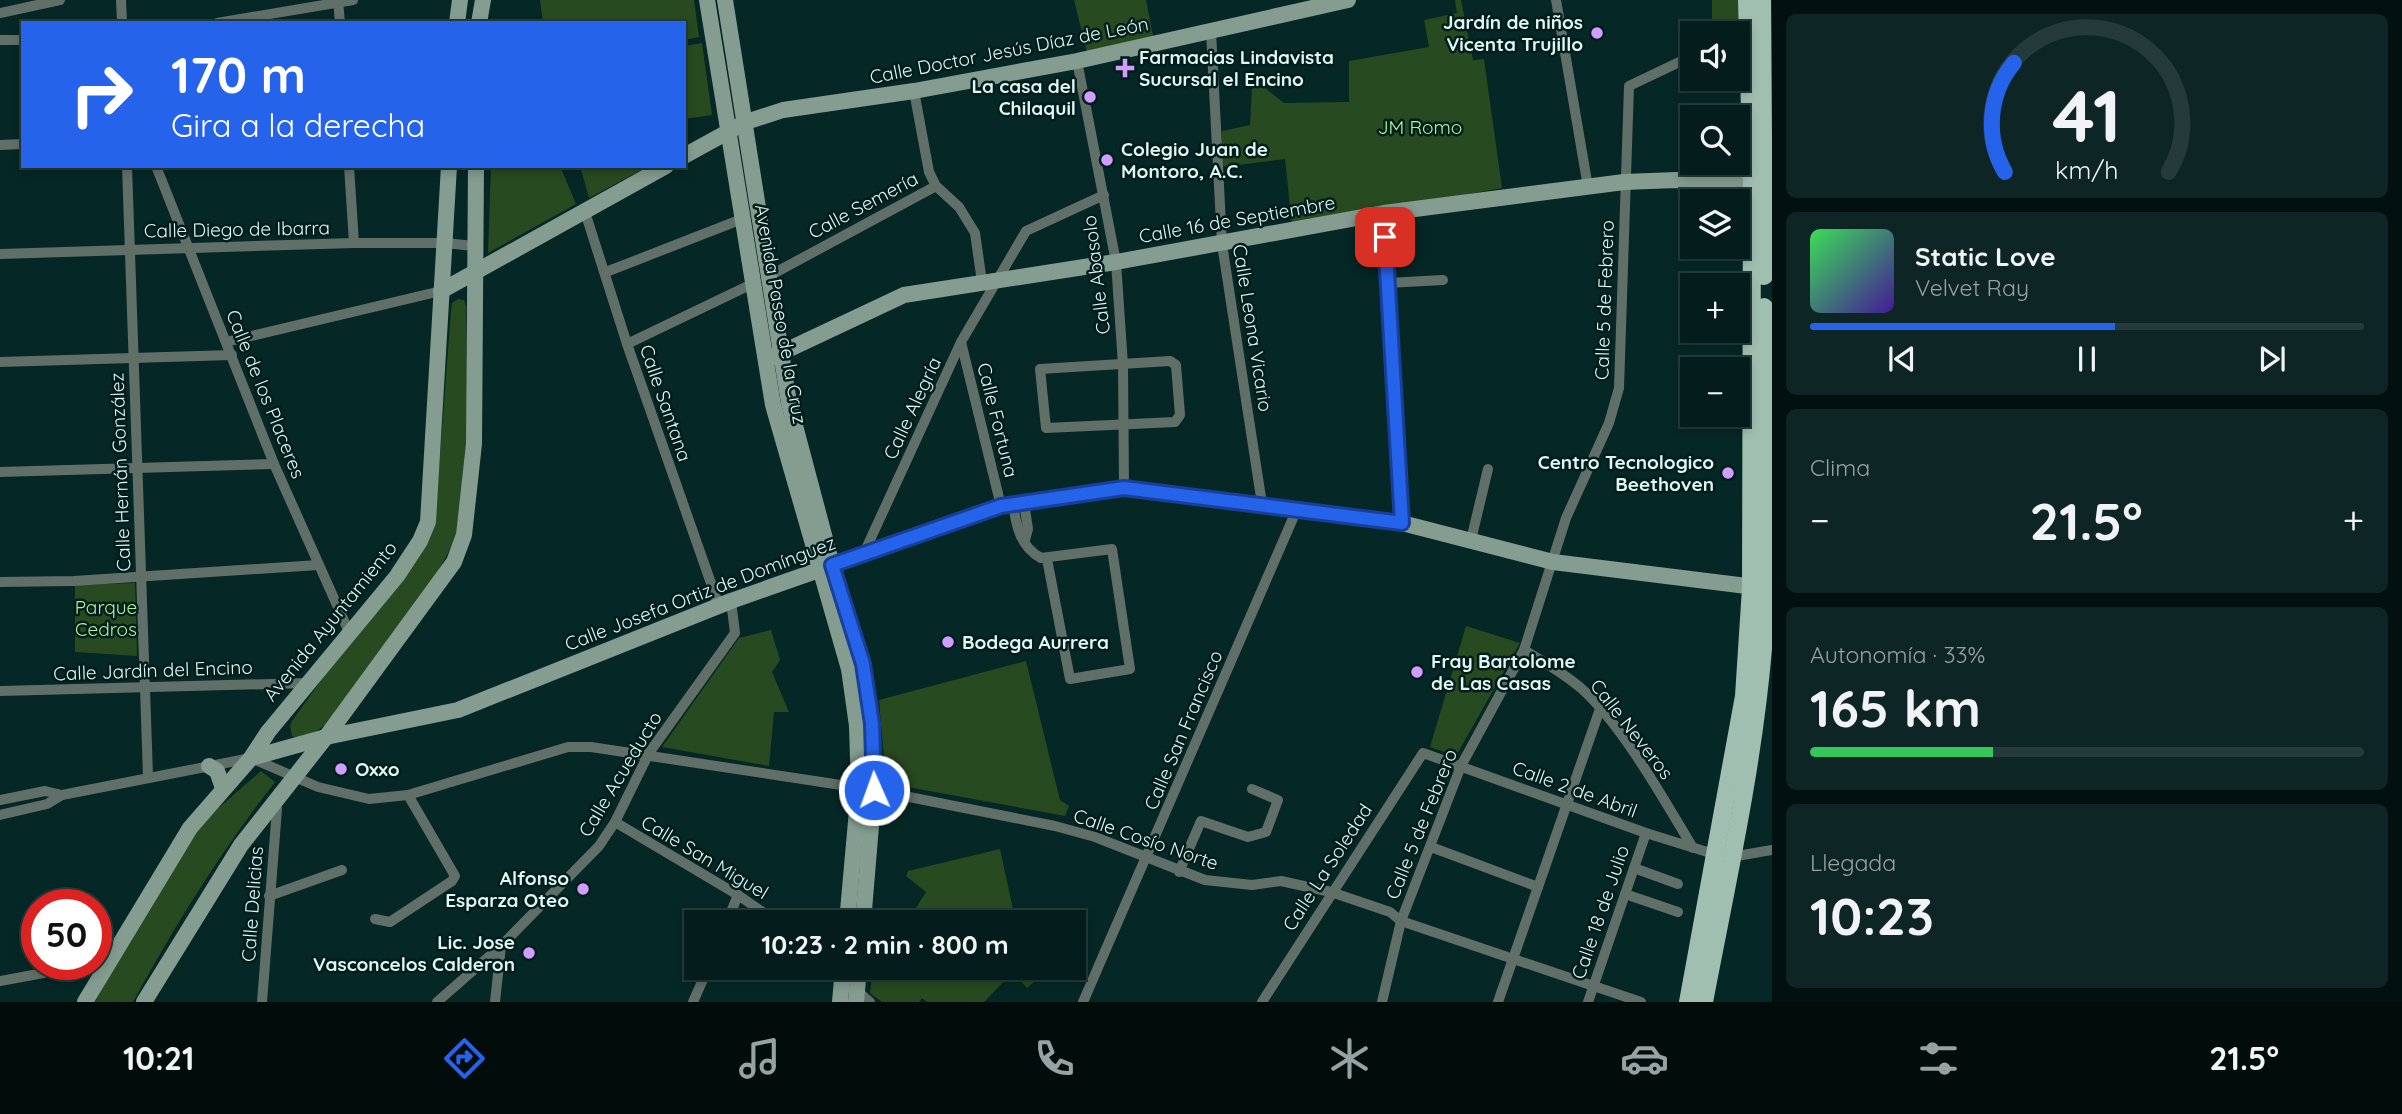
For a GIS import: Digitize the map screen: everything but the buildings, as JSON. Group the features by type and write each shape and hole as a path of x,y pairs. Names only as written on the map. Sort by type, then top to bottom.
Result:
{"main road":[{"path":"457,21 460,0"},
{"path":"479,21 483,0"},
{"name":"Avenida Paseo de la Cruz","path":"707,0 773,405 826,567"},
{"name":"Avenida Paseo de la Cruz","path":"725,0 789,403 849,669 867,789 863,910"},
{"name":"Calle Doctor Jesús Díaz de León","path":"686,155 746,122 783,110 914,91 1077,61 1211,32 1315,4 1348,0"},
{"path":"1744,21 1747,0"},
{"path":"1762,0 1763,588"},
{"path":"1704,1002 1745,688 1763,588 1769,394 1763,185 1750,86"},
{"name":"Avenida Ayuntamiento","path":"112,944 190,828 251,758 308,683 397,576 420,541 428,522 449,168"},
{"path":"144,1002 240,845 326,737 454,562 464,536 474,444 476,168"},
{"path":"441,291 662,168"},
{"name":"Calle 16 de Septiembre","path":"766,360 904,295 1222,244 1384,213 1625,182 1675,180 1763,185"},
{"name":"Calle Josefa Ortiz de Domínguez","path":"251,758 326,737 458,710 725,603 1013,504 1124,488 1402,523 1553,562 1763,588"},
{"path":"209,766 217,771 223,788"},
{"name":"Avenida Paseo de la Cruz","path":"849,910 867,789"},
{"path":"1688,1002 1724,856"},
{"name":"Avenida Ayuntamiento","path":"86,1002 93,980"},
{"path":"839,980 840,1002"},
{"path":"860,980 861,999"}],"street":[{"path":"0,13 60,0"},
{"path":"121,0 122,21"},
{"path":"241,21 265,19 353,0"},
{"path":"1556,0 1588,187"},
{"path":"339,1 340,21"},
{"name":"Calle Leona Vicario","path":"1211,32 1222,244 1262,504"},
{"path":"0,40 21,40"},
{"name":"Calle Abasolo","path":"1077,61 1116,262 1123,365 1124,488"},
{"name":"Calle 5 de Febrero","path":"1382,1002 1401,921 1461,766 1524,650 1566,518 1609,423 1619,388 1625,277 1629,86 1680,62"},
{"path":"914,91 929,172 936,186 959,207 975,233 989,281"},
{"path":"0,145 21,144"},
{"name":"Calle Hernán González","path":"127,168 148,776"},
{"name":"Calle de los Placeres","path":"157,168 274,464 349,632"},
{"path":"349,168 354,243"},
{"name":"Calle Semería","path":"769,275 936,186"},
{"name":"Calle Alegría","path":"864,553 989,281 1026,231 1104,195"},
{"name":"Calle Santana","path":"585,212 627,344 725,603"},
{"path":"1384,213 1402,523"},
{"path":"606,272 742,219"},
{"name":"Calle Diego de Ibarra","path":"0,254 354,243 445,243 474,246"},
{"path":"1387,283 1443,280"},
{"path":"627,344 752,284"},
{"path":"226,342 441,291"},
{"name":"Calle Fortuna","path":"961,342 1013,504 1017,530 1031,551 1047,559"},
{"path":"0,362 232,355"},
{"path":"1174,362 1180,415 1175,422 1125,425 1046,428 1038,372 1043,368 1174,362"},
{"path":"0,472 274,464"},
{"path":"1471,540 1488,469"},
{"name":"Calle San Francisco","path":"1083,1002 1297,509"},
{"path":"1112,549 1130,669 1070,679 1047,559 1112,549"},
{"path":"0,582 141,577 318,565"},
{"name":"Calle Acueducto","path":"437,1002 501,946 599,846 615,822 649,753 734,633 725,603"},
{"name":"Calle Neveros","path":"1524,650 1560,671 1600,709 1657,788 1693,848"},
{"name":"Calle Jardín del Encino","path":"0,691 308,683"},
{"path":"1498,1002 1600,709"},
{"name":"Calle Cosío Norte","path":"251,758 341,795 369,799 408,795 568,747 649,753 867,789 1096,837 1179,872 1223,884 1281,881 1331,892 1391,912 1401,921 1641,1002"},
{"name":"Calle 2 de Abril","path":"1423,753 1646,834 1724,856"},
{"name":"Calle La Soledad","path":"1262,1002 1423,753"},
{"name":"Calle Josefa Ortiz de Domínguez","path":"0,815 47,804 62,795 148,776 251,758"},
{"path":"1179,872 1201,821 1248,837 1266,832 1278,800 1252,789"},
{"name":"Calle Josefa Ortiz de Domínguez","path":"0,800 45,791 62,795"},
{"path":"375,919 390,922 452,881 455,876 408,795"},
{"name":"Calle Delicias","path":"262,1002 277,809"},
{"name":"Calle San Miguel","path":"615,822 760,910"},
{"name":"Calle 18 de Julio","path":"1588,1002 1646,834"},
{"path":"1431,847 1538,887"},
{"path":"1724,856 1772,850"},
{"path":"1634,868 1678,884"},
{"path":"269,896 342,870"},
{"path":"1625,894 1678,912"},
{"path":"732,910 738,895"},
{"path":"495,1002 501,946"},
{"path":"0,981 21,977"},
{"path":"693,1002 703,980"},
{"path":"846,980 861,999"}],"green space":[{"path":"540,0 694,0 699,37 686,40 686,21 543,21"},
{"path":"1074,0 1146,0 1153,36 1087,52"},
{"name":"JM Romo","path":"1455,0 1461,0 1473,60 1484,59 1502,188 1292,226 1285,159 1222,167 1222,131 1250,125 1252,87 1265,88 1284,103 1349,102 1349,61 1429,47 1424,20 1457,13"},
{"path":"1712,0 1742,0 1744,21 1712,21"},
{"path":"702,43 712,115 686,119 686,46"},
{"path":"491,168 561,168 576,204 488,253"},
{"path":"581,168 645,168 589,198"},
{"path":"458,299 464,300 466,306 467,453 457,536 426,594 325,725 309,736 297,738 292,736 292,721 435,522 451,311 452,303"},
{"name":"Parque Cedros","path":"135,583 137,656 75,652 75,585"},
{"path":"1466,626 1520,643 1456,756 1430,747"},
{"path":"771,630 780,660 772,672 789,712 774,712 769,766 662,747 739,638"},
{"path":"1026,661 1060,800 1069,806 1065,816 886,783 879,700"},
{"path":"261,771 275,782 200,889 133,1002 95,1002 107,980 112,980 112,971 177,854 201,823"},
{"path":"1000,849 1013,910 915,910 926,892 906,876 908,871"},
{"path":"872,980 1005,980 984,1002 927,1002 922,998 919,1002 882,1002 870,993"},
{"path":"1020,980 1034,980 1034,982 1027,988"}],"place":[{"name":"Jardín de niños Vicenta Trujillo","path":"1597,33"},
{"name":"Farmacias Lindavista Sucursal el Encino","path":"1125,68"},
{"name":"La casa del Chilaquil","path":"1090,97"},
{"name":"Colegio Juan de Montoro, A.C.","path":"1107,160"},
{"name":"Centro Tecnologico Beethoven","path":"1728,473"},
{"name":"Bodega Aurrera","path":"948,642"},
{"name":"Fray Bartolome de Las Casas","path":"1417,672"},
{"name":"Oxxo","path":"341,769"},
{"name":"Alfonso Esparza Oteo","path":"583,889"},
{"name":"Lic. Jose Vasconcelos Calderon","path":"529,953"}],"route":[{"path":"874,790 872,724 863,664 832,565 1001,506 1124,488 1402,523 1396,380 1385,237"}]}
